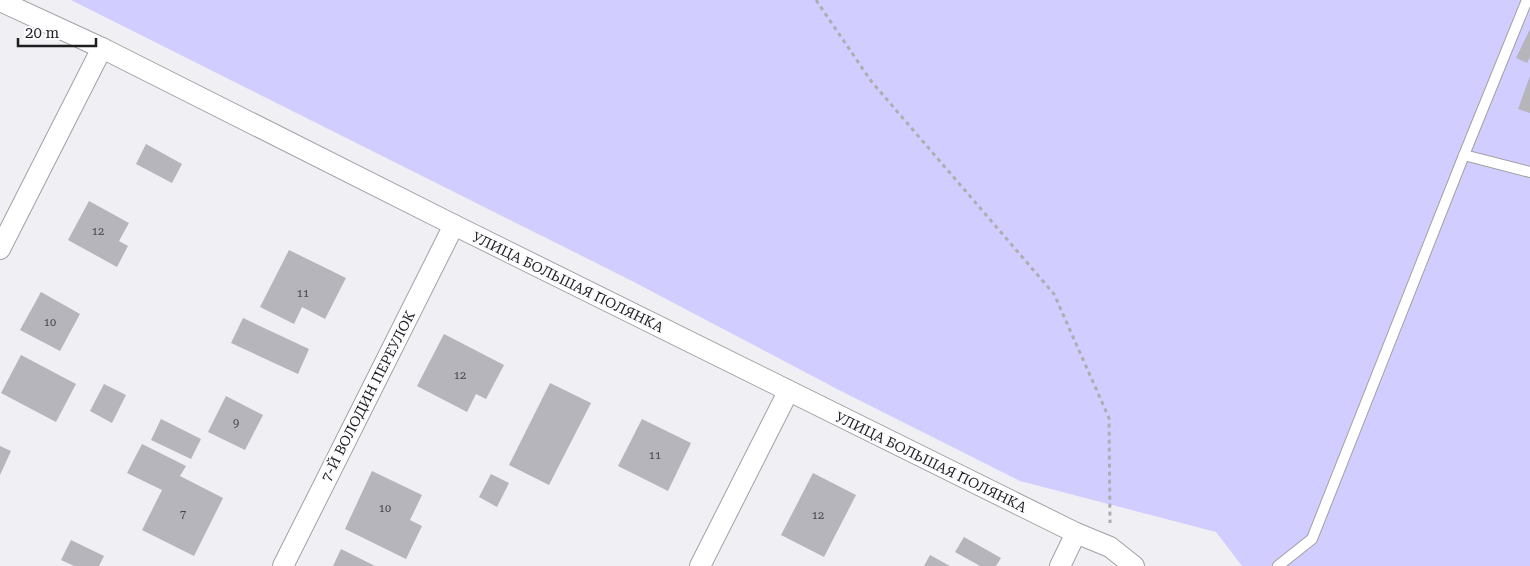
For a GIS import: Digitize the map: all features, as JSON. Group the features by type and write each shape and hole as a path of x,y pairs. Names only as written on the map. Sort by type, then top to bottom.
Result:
{"street":[{"name":"УЛИЦА БОЛЬШАЯ ПОЛЯНКА","path":"0,1 102,48 788,392 1076,533 1110,547 1134,566"},
{"path":"0,249 102,48"},
{"name":"7-Й ВОЛОДИН ПЕРЕУЛОК","path":"283,566 454,225"},
{"path":"700,566 788,392"},
{"path":"1060,566 1076,533"}],"lane":[{"path":"1278,566 1312,539 1527,0"},
{"path":"1464,154 1530,172"}],"path":[{"path":"816,0 871,81 1054,294 1109,418 1110,547"}],"shaded area":[{"path":"71,0 1530,0 1530,566 1242,566 1216,532 1020,481 837,389 632,281"}],"building":[{"path":"1530,29 1530,57 1527,63 1516,58"},
{"path":"1530,76 1530,113 1518,109"},
{"path":"146,144 182,164 172,183 136,164"},
{"path":"89,201 129,223 119,241 128,246 117,267 68,240"},
{"path":"289,250 346,278 325,319 302,307 294,324 260,307"},
{"path":"41,292 80,314 60,351 20,330"},
{"path":"243,318 309,349 298,374 231,343"},
{"path":"444,334 504,365 486,399 476,394 467,412 417,386"},
{"path":"21,355 76,384 56,422 1,393"},
{"path":"550,383 591,403 549,485 509,465"},
{"path":"104,384 126,395 112,423 90,411"},
{"path":"226,396 263,415 245,450 208,432"},
{"path":"161,419 201,439 191,459 151,440"},
{"path":"642,419 691,443 668,491 618,466"},
{"path":"142,444 186,466 180,476 223,498 194,556 142,530 162,490 127,473"},
{"path":"0,446 11,451 0,475"},
{"path":"372,471 422,495 410,520 422,526 406,559 345,529"},
{"path":"813,473 856,495 824,557 781,535"},
{"path":"491,474 509,483 497,507 479,497"},
{"path":"964,537 1001,558 996,566 980,566 955,552"},
{"path":"71,540 104,556 99,566 74,566 61,560"},
{"path":"341,549 375,566 333,566"},
{"path":"930,555 950,566 924,566"}]}
